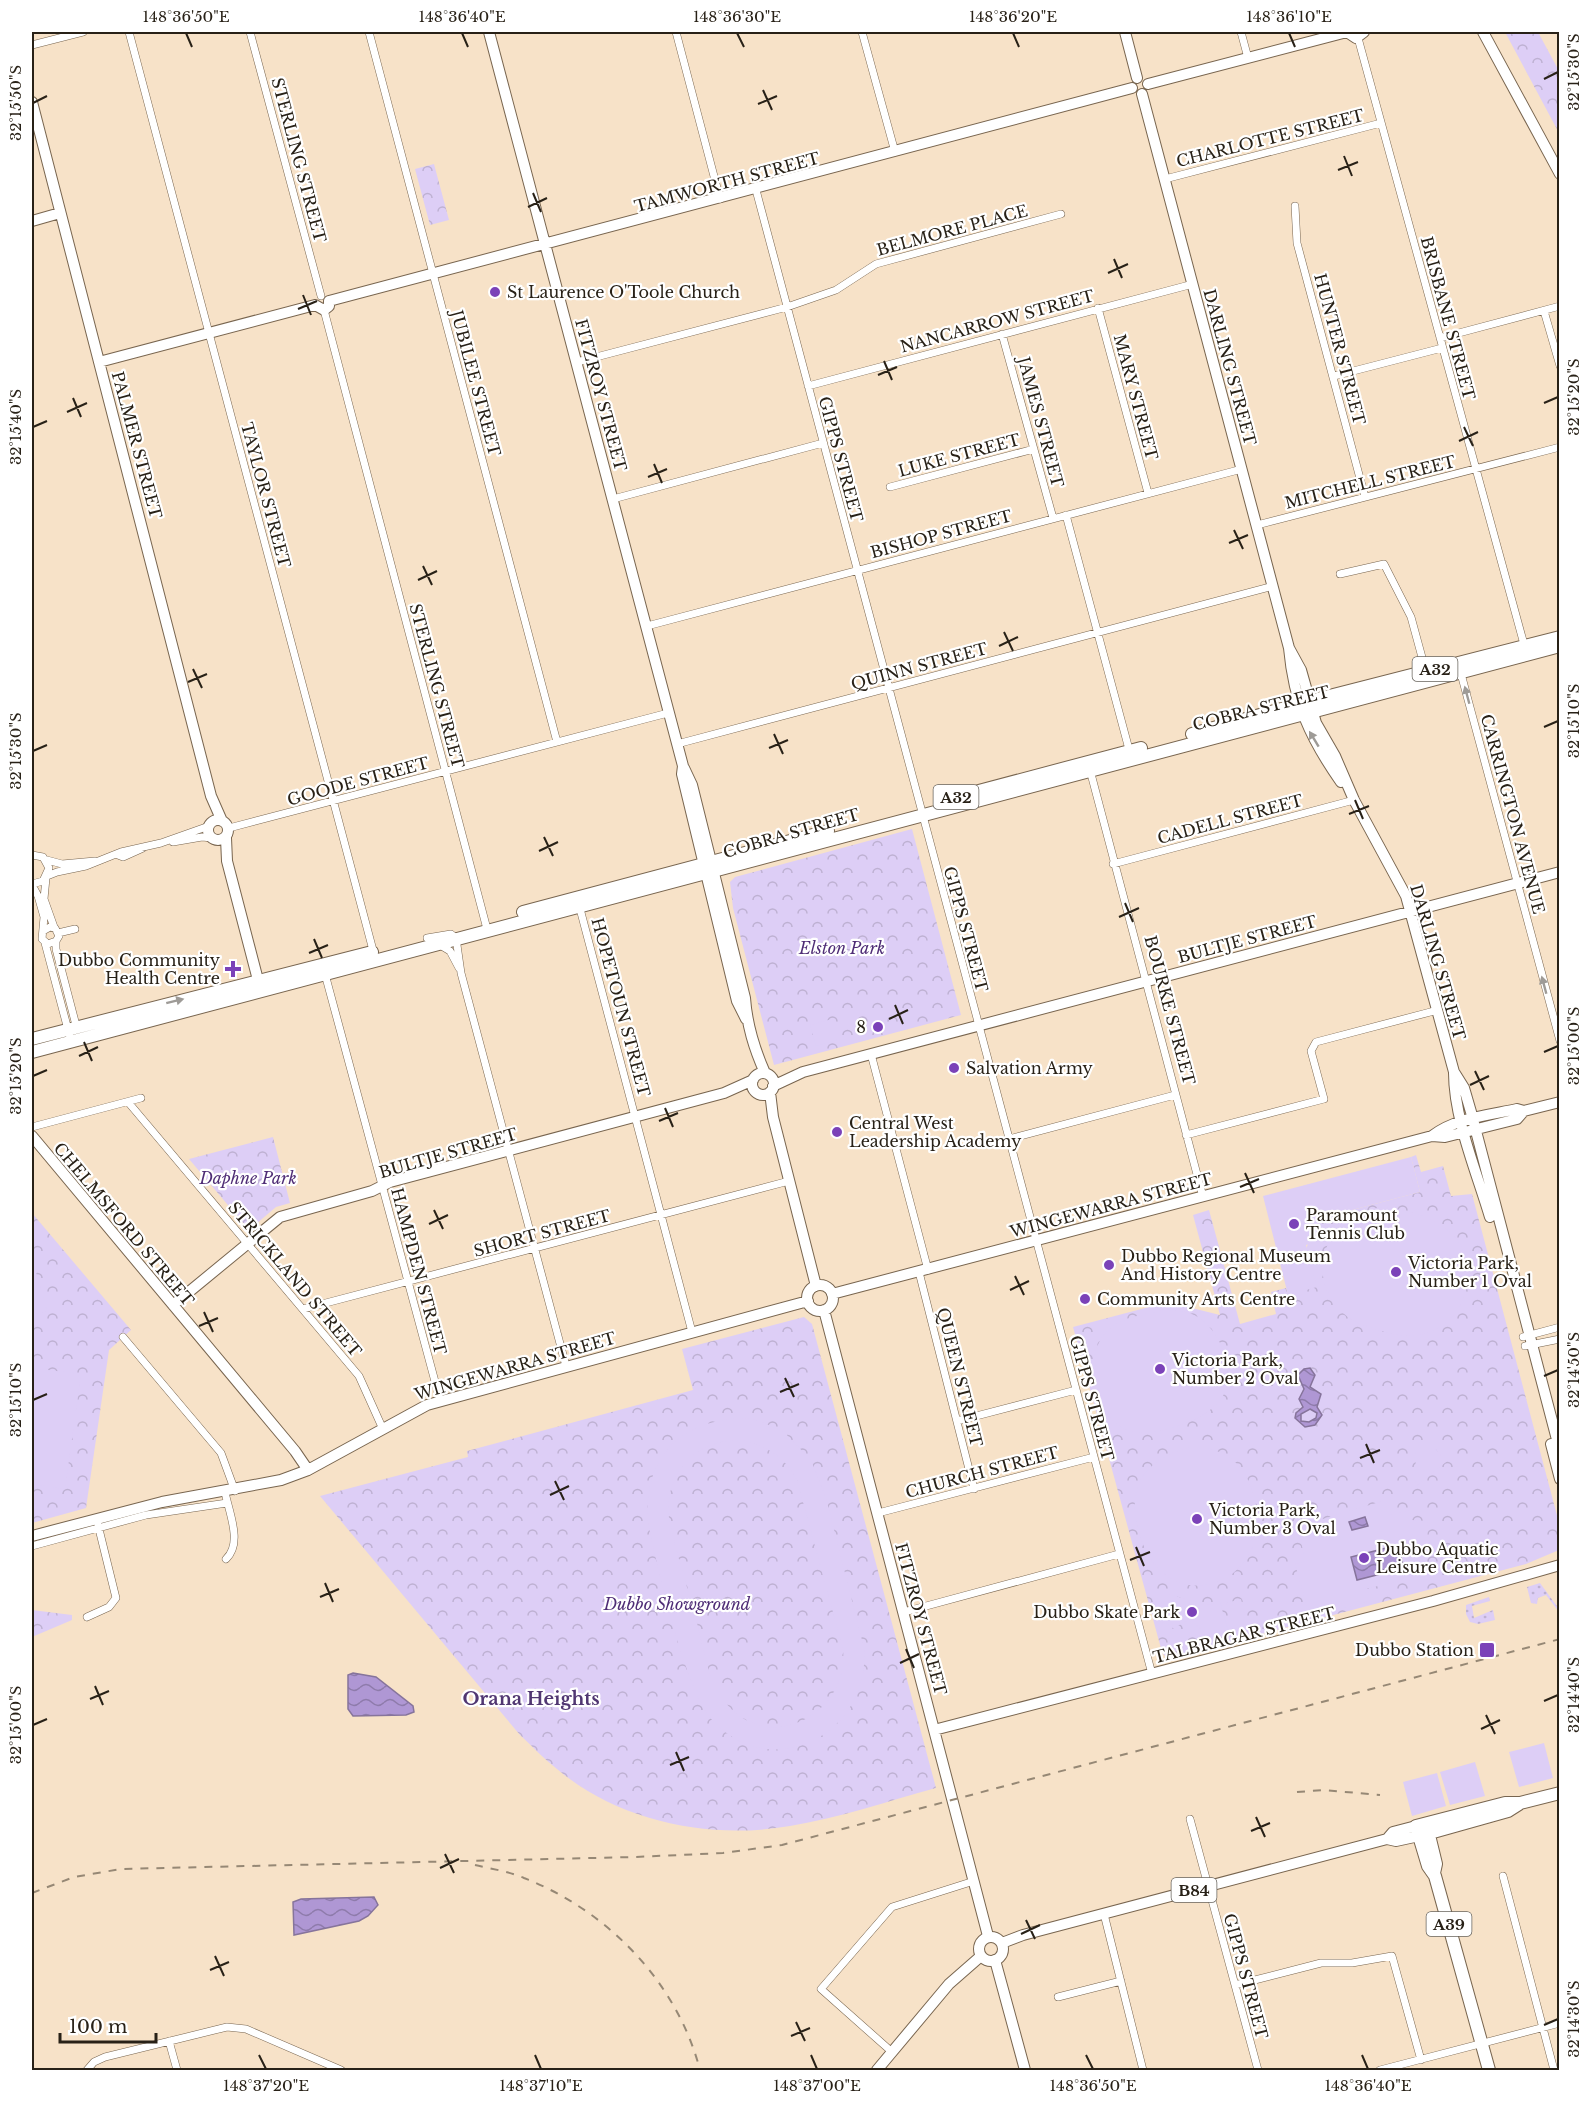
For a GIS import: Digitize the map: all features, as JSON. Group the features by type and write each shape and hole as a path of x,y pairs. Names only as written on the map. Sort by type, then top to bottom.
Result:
{"highway":[{"name":"COBRA STREET","path":"280,980 325,974 430,941 1130,756 1427,676 1560,637"},
{"name":"COBRA STREET","path":"1459,667 1555,648"},
{"name":"COBRA STREET","path":"32,1039 74,1034 280,980 372,952 456,938 486,926"},
{"path":"325,974 328,966 336,962"},
{"name":"COBRA STREET","path":"32,1052 74,1034 258,980"},
{"path":"258,980 267,986 280,980"},
{"path":"1422,1830 1508,1811 1521,1803 1560,1793"},
{"name":"A39","path":"1422,1830 1436,1864 1434,1873 1489,2070"}],"street":[{"path":"32,45 83,32"},
{"name":"TAYLOR STREET","path":"129,32 372,952"},
{"name":"STERLING STREET","path":"250,32 486,926"},
{"name":"JUBILEE STREET","path":"369,32 557,742"},
{"name":"FITZROY STREET","path":"489,32 647,626 668,713 683,766 692,785 737,1001 746,1019 766,1085 816,1286"},
{"path":"676,32 720,200"},
{"path":"862,32 895,152"},
{"path":"1125,32 1137,78"},
{"path":"1241,32 1248,58"},
{"path":"1145,89 1143,78 1137,78 1132,83 1135,93 1248,58 1347,32 1350,36 1361,35"},
{"path":"1483,32 1560,174"},
{"name":"BRISBANE STREET","path":"1361,35 1381,123 1524,646"},
{"name":"TAMWORTH STREET","path":"99,363 720,200 1132,88"},
{"name":"DARLING STREET","path":"1145,89 1165,179 1289,648 1301,670 1306,726 1354,800 1406,896 1454,1072 1454,1090 1469,1125 1527,1341 1560,1479"},
{"name":"PALMER STREET","path":"32,102 258,980"},
{"name":"CHARLOTTE STREET","path":"1165,179 1381,123"},
{"name":"GIPPS STREET","path":"756,190 1152,1674"},
{"name":"HUNTER STREET","path":"1295,206 1298,243 1365,497"},
{"path":"32,221 60,213"},
{"name":"BELMORE PLACE","path":"577,362 787,307 836,290 876,264 1061,214"},
{"name":"NANCARROW STREET","path":"808,386 1193,284"},
{"path":"1440,338 1560,306"},
{"name":"MARY STREET","path":"1098,308 1148,494"},
{"path":"1544,311 1560,366"},
{"name":"JAMES STREET","path":"1002,333 1053,518"},
{"path":"1334,376 1442,348"},
{"path":"613,499 823,443"},
{"name":"MITCHELL STREET","path":"1257,525 1560,447"},
{"name":"LUKE STREET","path":"890,487 1034,449"},
{"name":"BISHOP STREET","path":"647,626 1242,469"},
{"path":"1066,515 1130,756"},
{"path":"1340,574 1384,564 1411,617 1427,676"},
{"name":"QUINN STREET","path":"677,744 1273,586"},
{"path":"1524,646 1530,651 1555,648"},
{"name":"CARRINGTON AVENUE","path":"1459,667 1560,1041"},
{"name":"GOODE STREET","path":"161,843 221,833 333,801 668,713"},
{"name":"BOURKE STREET","path":"1089,767 1203,1197"},
{"name":"PALMER STREET","path":"210,825 211,796"},
{"name":"CADELL STREET","path":"1113,864 1354,800"},
{"path":"74,1034 43,937 44,917 32,884 39,883 47,877 118,855 121,852 161,843 210,825 221,833"},
{"path":"32,855 62,864 97,861"},
{"path":"46,860 49,868 44,899 50,922 57,931 56,949 74,1034"},
{"name":"BULTJE STREET","path":"173,1305 280,1217 390,1182 724,1093 766,1085 803,1072 978,1025 1560,872"},
{"name":"HOPETOUN STREET","path":"579,903 692,1332"},
{"path":"43,937 47,927 57,931 75,929"},
{"path":"32,940 43,937 56,941"},
{"path":"456,938 461,973 566,1366"},
{"path":"430,941 447,948 461,973"},
{"path":"372,952 377,956 386,956"},
{"name":"HAMPDEN STREET","path":"325,974 440,1400"},
{"path":"1186,1135 1324,1099 1311,1051 1316,1042 1438,1010"},
{"name":"FITZROY STREET","path":"753,1044 754,1078"},
{"name":"QUEEN STREET","path":"871,1054 975,1489"},
{"name":"BULTJE STREET","path":"724,1093 754,1078 766,1085"},
{"path":"1009,1139 1175,1095"},
{"path":"32,1128 141,1098"},
{"name":"STRICKLAND STREET","path":"128,1102 359,1376 382,1427"},
{"name":"WINGEWARRA STREET","path":"832,1294 1432,1136 1442,1128 1517,1119 1524,1111 1560,1102"},
{"name":"CHELMSFORD STREET","path":"32,1136 295,1451 308,1470"},
{"name":"SHORT STREET","path":"303,1310 789,1181"},
{"path":"816,1286 824,1286 832,1294 831,1305 824,1310 813,1308 808,1301 808,1294 816,1286"},
{"name":"WINGEWARRA STREET","path":"32,1546 162,1502 229,1495 281,1480 308,1470 382,1427 440,1400 808,1301"},
{"name":"FITZROY STREET","path":"824,1310 988,1936"},
{"path":"1527,1341 1560,1327"},
{"path":"123,1337 221,1453 235,1537 234,1546 226,1559"},
{"path":"1527,1341 1560,1339"},
{"name":"DARLING STREET","path":"1527,1341 1560,1451"},
{"path":"957,1421 1076,1390"},
{"name":"CHURCH STREET","path":"878,1513 1094,1457"},
{"path":"87,1617 109,1608 116,1598 98,1524"},
{"name":"WINGEWARRA STREET","path":"32,1536 98,1524"},
{"path":"904,1612 1119,1554"},
{"name":"TALBRAGAR STREET","path":"934,1730 1433,1601 1560,1564"},
{"name":"GIPPS STREET","path":"1190,1819 1258,2070"},
{"name":"B84","path":"1002,1943 1023,1935 1387,1839 1393,1832 1422,1830"},
{"path":"1503,1876 1554,2070"},
{"path":"892,2052 821,1989 892,1907 974,1881"},
{"path":"1104,1914 1143,2070"},
{"path":"988,1936 996,1937 1002,1943 1003,1953 995,1960 988,1961 981,1956 979,1944 988,1936"},
{"path":"877,2070 950,1984 981,1956"},
{"path":"1235,1985 1320,1963 1352,1963 1392,1956 1421,2060"},
{"path":"995,1960 1025,2070"},
{"path":"1058,1997 1121,1981"},
{"path":"1380,2070 1560,2023"},
{"path":"88,2069 105,2057 218,2028 237,2026 341,2070"},
{"path":"169,2041 177,2070"}],"green space":[{"path":"1505,32 1538,32 1559,71 1559,133"},
{"path":"434,164 449,220 430,225 415,169"},
{"name":"Elston Park","path":"912,829 961,1015 774,1065 733,908 730,882 735,877"},
{"path":"832,1019 837,1040 816,1046 810,1025"},
{"name":"Daphne Park","path":"273,1137 290,1203 276,1207 249,1230 189,1159"},
{"path":"1416,1155 1421,1172 1443,1166 1451,1196 1472,1194 1559,1523 1559,1550 1526,1564 1167,1659 1162,1652 1073,1327 1168,1302 1220,1315 1193,1215 1209,1210 1240,1324 1276,1314 1271,1292 1286,1288 1288,1294 1318,1219 1420,1192 1411,1157"},
{"name":"Paramount Tennis Club","path":"1411,1157 1420,1192 1318,1219 1323,1240 1306,1245 1317,1287 1288,1295 1263,1196"},
{"name":"Victoria Park, Number 1 Oval","path":"1384,1207 1412,1212 1431,1219 1447,1229 1463,1250 1468,1265 1468,1281 1464,1296 1458,1309 1434,1330 1418,1335 1403,1335 1359,1323 1349,1318 1334,1303 1325,1285 1323,1267 1326,1250 1334,1234 1347,1221 1364,1212"},
{"path":"32,1213 131,1330 109,1350 86,1508 32,1523"},
{"path":"32,1258 47,1311 32,1315"},
{"name":"Victoria Park, Number 2 Oval","path":"1165,1310 1192,1314 1205,1322 1212,1330 1219,1340 1227,1363 1227,1386 1217,1404 1187,1423 1152,1432 1127,1430 1114,1421 1104,1409 1097,1393 1094,1360 1098,1345 1106,1332 1119,1323"},
{"name":"Dubbo Showground","path":"804,1317 812,1324 936,1788 827,1819 760,1830 698,1828 667,1823 637,1814 582,1787 552,1765 520,1735 320,1496 468,1457 467,1451 693,1390 682,1349"},
{"path":"32,1368 81,1374 65,1489 32,1484"},
{"path":"744,1418 760,1421 784,1432 811,1460 826,1498 864,1648 862,1678 852,1704 835,1725 814,1740 789,1748 763,1749 737,1740 713,1721 703,1706 674,1628 648,1523 648,1500 659,1462 670,1447 684,1435 701,1426 721,1420","holes":["741,1440 759,1445 774,1453 787,1465 797,1480 843,1649 842,1672 834,1692 820,1709 803,1720 783,1727 763,1726 743,1718 725,1702 713,1682 669,1518 672,1487 686,1462 697,1452 710,1445"]},
{"name":"Victoria Park, Number 3 Oval","path":"1188,1448 1216,1451 1231,1458 1248,1480 1258,1516 1253,1546 1238,1568 1217,1582 1193,1585 1169,1577 1148,1555 1136,1519 1136,1493 1146,1472 1164,1457"},
{"path":"1416,1448 1435,1448 1446,1462 1415,1487"},
{"name":"Dubbo Aquatic Leisure Centre","path":"1386,1500 1391,1515 1409,1510 1412,1520 1428,1521 1427,1540 1423,1540 1422,1556 1432,1571 1425,1576 1364,1589 1367,1602 1310,1617 1295,1564 1306,1561 1299,1535 1313,1522"},
{"path":"1540,1583 1559,1612 1546,1595 1538,1598 1537,1604 1531,1603 1527,1587"},
{"name":"Dubbo Skate Park","path":"1167,1594 1210,1605 1220,1602 1228,1630 1209,1636 1195,1624 1186,1621 1173,1629 1171,1625 1160,1622 1164,1603 1158,1601 1157,1597 1166,1597"},
{"path":"1489,1597 1490,1601 1472,1606 1474,1618 1493,1610 1495,1620 1478,1624 1470,1622 1466,1614 1466,1605"},
{"path":"1241,1599 1248,1628 1233,1632 1226,1603"},
{"path":"32,1610 72,1615 72,1620 32,1637"},
{"path":"1544,1743 1553,1778 1519,1787 1509,1752"},
{"path":"1475,1762 1485,1796 1450,1805 1440,1772"},
{"path":"1437,1773 1446,1806 1412,1816 1403,1782"}],"water":[{"path":"1310,1368 1315,1375 1310,1387 1321,1394 1317,1407 1322,1415 1315,1425 1305,1427 1295,1418 1296,1413 1303,1407 1299,1399 1304,1389 1298,1375 1304,1369","holes":["1310,1409 1317,1413 1316,1418 1309,1422 1301,1421 1301,1414"]},
{"path":"1365,1517 1368,1526 1352,1530 1349,1522"},
{"path":"1398,1545 1404,1568 1357,1580 1351,1557"},
{"path":"353,1673 376,1677 413,1706 414,1712 406,1715 353,1716 348,1709 348,1675"},
{"path":"374,1897 378,1905 368,1916 359,1921 294,1935 293,1902 301,1899"}],"railway":[{"path":"32,1893 74,1877 121,1869 635,1857 723,1853 782,1845 1560,1639"},
{"path":"1297,1792 1323,1790 1380,1795"},
{"path":"475,1865 518,1876 555,1892 611,1930 635,1953 675,2008 700,2070"}],"place":[{"name":"St Laurence O'Toole Church","path":"495,292"},
{"name":"Dubbo Community Health Centre","path":"233,969"},
{"name":"8","path":"878,1027"},
{"name":"Salvation Army","path":"954,1068"},
{"name":"Central West Leadership Academy","path":"837,1132"},
{"name":"Paramount Tennis Club","path":"1294,1224"},
{"name":"Dubbo Regional Museum And History Centre","path":"1109,1265"},
{"name":"Victoria Park, Number 1 Oval","path":"1396,1272"},
{"name":"Community Arts Centre","path":"1085,1299"},
{"name":"Victoria Park, Number 2 Oval","path":"1160,1369"},
{"name":"Victoria Park, Number 3 Oval","path":"1197,1519"},
{"name":"Dubbo Aquatic Leisure Centre","path":"1364,1558"},
{"name":"Dubbo Skate Park","path":"1192,1612"},
{"name":"Dubbo Station","path":"1487,1650"}],"district":[{"name":"Orana Heights","path":"531,1699"}]}
